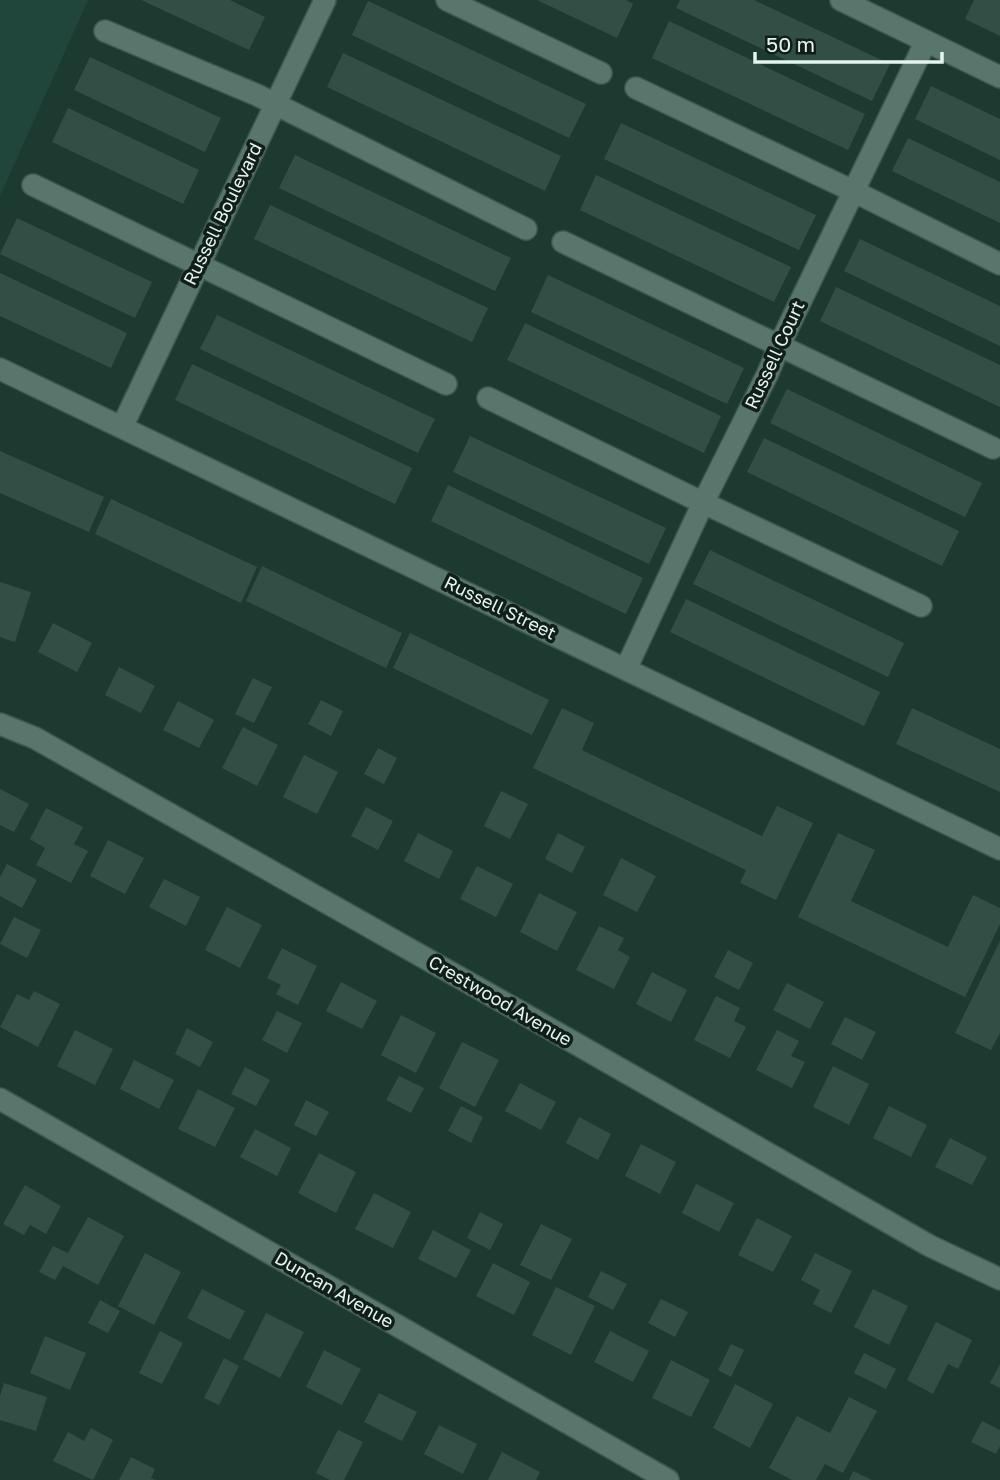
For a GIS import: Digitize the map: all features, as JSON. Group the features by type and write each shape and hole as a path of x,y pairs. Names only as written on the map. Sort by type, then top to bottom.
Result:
{"street":[{"name":"Russell Boulevard","path":"122,427 325,0"},
{"path":"447,0 601,73"},
{"path":"841,0 1000,77"},
{"path":"105,31 275,104 526,229"},
{"name":"Russell Court","path":"626,669 926,41"},
{"path":"636,88 1000,264"},
{"path":"33,185 446,384"},
{"path":"563,242 993,448"},
{"name":"Russell Street","path":"0,369 1000,849"},
{"path":"488,398 921,606"},
{"name":"Crestwood Avenue","path":"0,724 35,738 930,1246 1000,1279"},
{"name":"Duncan Avenue","path":"0,1099 668,1480"}],"shaded area":[{"path":"0,0 88,0 0,196"}],"building":[{"path":"141,0 230,0 265,17 249,50"},
{"path":"537,0 626,0 633,4 617,38"},
{"path":"680,0 754,0 890,64 872,101 676,8"},
{"path":"974,0 1000,0 1000,36 965,19"},
{"path":"368,1 586,104 569,138 352,35"},
{"path":"669,21 865,114 848,150 652,58"},
{"path":"343,53 561,156 545,191 327,87"},
{"path":"90,57 221,118 205,152 74,90"},
{"path":"931,86 1000,119 1000,160 915,119"},
{"path":"68,108 199,170 183,204 52,142"},
{"path":"621,123 816,215 799,250 604,159"},
{"path":"908,138 1000,182 1000,223 892,171"},
{"path":"295,155 511,258 495,291 279,188"},
{"path":"596,175 791,267 774,302 580,210"},
{"path":"270,205 488,308 472,342 254,239"},
{"path":"17,218 152,282 135,318 0,254"},
{"path":"860,239 1000,306 1000,346 844,271"},
{"path":"0,273 127,333 111,368 0,316"},
{"path":"548,275 744,368 727,404 531,312"},
{"path":"836,287 1000,365 1000,407 820,321"},
{"path":"217,315 435,419 418,453 200,349"},
{"path":"525,323 721,416 704,453 507,360"},
{"path":"192,364 412,468 395,504 175,400"},
{"path":"787,389 982,483 965,517 770,423"},
{"path":"470,436 666,528 649,564 453,472"},
{"path":"764,438 959,531 942,566 747,472"},
{"path":"0,451 104,497 89,532 0,493"},
{"path":"448,485 643,578 626,614 431,521"},
{"path":"111,499 257,567 241,603 95,534"},
{"path":"710,550 904,643 888,677 693,584"},
{"path":"262,566 402,633 386,668 246,601"},
{"path":"0,582 31,592 15,642 0,637"},
{"path":"686,599 880,692 864,726 670,632"},
{"path":"53,623 92,643 77,672 38,652"},
{"path":"410,633 549,700 532,735 393,668"},
{"path":"119,667 155,686 141,713 105,695"},
{"path":"253,678 272,687 254,723 235,714"},
{"path":"321,700 343,711 331,736 308,724"},
{"path":"178,701 214,720 199,748 163,730"},
{"path":"562,708 594,723 582,750 762,836 777,806 813,823 776,900 740,883 746,870 533,768"},
{"path":"912,708 1000,749 1000,792 896,744"},
{"path":"243,727 278,745 257,786 222,768"},
{"path":"378,748 397,758 384,784 364,774"},
{"path":"304,755 338,772 317,814 283,797"},
{"path":"0,789 29,804 14,832 0,825"},
{"path":"501,791 528,804 510,839 484,826"},
{"path":"366,807 393,821 378,850 351,836"},
{"path":"46,808 83,827 74,844 88,851 71,883 36,865 45,848 30,839"},
{"path":"418,833 453,851 439,879 404,861"},
{"path":"558,833 585,847 572,873 545,859"},
{"path":"838,833 875,850 851,901 948,947 973,895 1000,908 1000,924 965,997 798,917"},
{"path":"108,840 144,858 125,894 90,876"},
{"path":"621,858 656,876 637,912 603,895"},
{"path":"7,864 37,880 22,908 0,896 0,877"},
{"path":"477,866 513,884 496,917 460,899"},
{"path":"164,879 200,897 186,926 149,907"},
{"path":"539,893 577,912 557,951 520,932"},
{"path":"227,907 262,925 240,968 205,950"},
{"path":"14,917 41,930 27,958 0,944"},
{"path":"599,926 624,938 618,950 630,957 614,989 576,970"},
{"path":"1000,941 1000,1033 991,1050 955,1033"},
{"path":"282,948 317,966 298,1005 276,994 281,985 267,978"},
{"path":"728,950 753,963 739,990 714,977"},
{"path":"652,972 687,990 671,1022 636,1004"},
{"path":"341,982 377,1001 362,1029 326,1011"},
{"path":"787,983 824,1002 810,1029 773,1010"},
{"path":"34,991 60,1004 38,1047 0,1027 17,994 29,1000"},
{"path":"716,996 740,1008 734,1021 746,1027 730,1058 694,1040"},
{"path":"277,1011 302,1023 287,1053 262,1040"},
{"path":"401,1015 436,1033 416,1073 381,1055"},
{"path":"845,1017 876,1032 862,1060 831,1044"},
{"path":"187,1028 213,1042 200,1067 175,1054"},
{"path":"75,1030 113,1049 95,1085 57,1066"},
{"path":"777,1030 799,1041 791,1056 805,1062 792,1088 756,1070"},
{"path":"462,1042 499,1060 475,1107 439,1088"},
{"path":"134,1060 174,1080 159,1109 120,1089"},
{"path":"833,1066 869,1084 849,1125 813,1107"},
{"path":"245,1067 270,1080 256,1106 231,1094"},
{"path":"399,1076 424,1088 411,1113 386,1100"},
{"path":"520,1083 556,1102 541,1130 505,1111"},
{"path":"198,1089 235,1108 215,1147 178,1129"},
{"path":"306,1100 329,1112 316,1136 294,1125"},
{"path":"461,1106 483,1117 471,1143 448,1131"},
{"path":"889,1106 927,1125 911,1157 873,1138"},
{"path":"579,1117 611,1134 598,1160 566,1143"},
{"path":"255,1129 291,1148 277,1176 240,1157"},
{"path":"950,1138 987,1157 972,1185 935,1167"},
{"path":"641,1144 676,1162 660,1194 625,1176"},
{"path":"319,1153 356,1172 336,1213 298,1193"},
{"path":"696,1184 734,1203 719,1232 682,1213"},
{"path":"25,1185 61,1206 46,1234 30,1225 24,1235 3,1224"},
{"path":"374,1193 411,1212 393,1248 355,1229"},
{"path":"480,1212 503,1224 490,1250 467,1238"},
{"path":"88,1217 124,1236 98,1285 63,1266 55,1280 39,1272 53,1246 68,1253"},
{"path":"757,1218 792,1236 773,1272 738,1255"},
{"path":"541,1224 572,1239 551,1280 520,1265"},
{"path":"433,1230 471,1250 456,1278 418,1259"},
{"path":"145,1253 181,1272 154,1325 118,1306"},
{"path":"815,1253 852,1271 831,1313 813,1304 820,1290 801,1280"},
{"path":"493,1263 530,1282 514,1315 476,1296"},
{"path":"601,1271 627,1284 613,1310 588,1297"},
{"path":"556,1287 595,1306 571,1355 532,1335"},
{"path":"202,1289 245,1311 230,1340 187,1318"},
{"path":"873,1289 908,1306 889,1345 854,1327"},
{"path":"661,1299 688,1312 675,1337 648,1323"},
{"path":"100,1300 120,1311 108,1333 88,1323"},
{"path":"266,1313 304,1332 280,1378 243,1359"},
{"path":"936,1322 972,1340 958,1369 948,1364 933,1394 907,1380"},
{"path":"160,1331 183,1343 162,1384 139,1373"},
{"path":"610,1331 649,1351 633,1382 594,1362"},
{"path":"45,1336 86,1353 70,1390 30,1373"},
{"path":"731,1344 744,1350 731,1377 718,1370"},
{"path":"324,1350 361,1369 342,1405 306,1387"},
{"path":"864,1353 896,1369 886,1389 854,1373"},
{"path":"224,1358 239,1366 219,1405 204,1398"},
{"path":"671,1360 710,1380 691,1417 652,1398"},
{"path":"1000,1364 1000,1388 990,1383"},
{"path":"4,1383 47,1397 36,1431 0,1420 0,1396"},
{"path":"735,1384 773,1404 750,1448 713,1428"},
{"path":"379,1393 417,1412 402,1441 364,1422"},
{"path":"849,1397 877,1411 843,1473 825,1464 816,1480 792,1480 769,1468 797,1416 830,1433"},
{"path":"982,1421 1000,1430 1000,1446 996,1454 971,1442"},
{"path":"439,1425 477,1444 463,1474 424,1454"},
{"path":"91,1428 113,1440 93,1480 53,1461 68,1432 84,1441"},
{"path":"338,1430 363,1442 344,1480 330,1480 316,1473"},
{"path":"502,1452 540,1472 536,1480 488,1480"},
{"path":"131,1457 155,1469 151,1478 155,1480 119,1480"},
{"path":"853,1471 872,1480 849,1480"}]}
